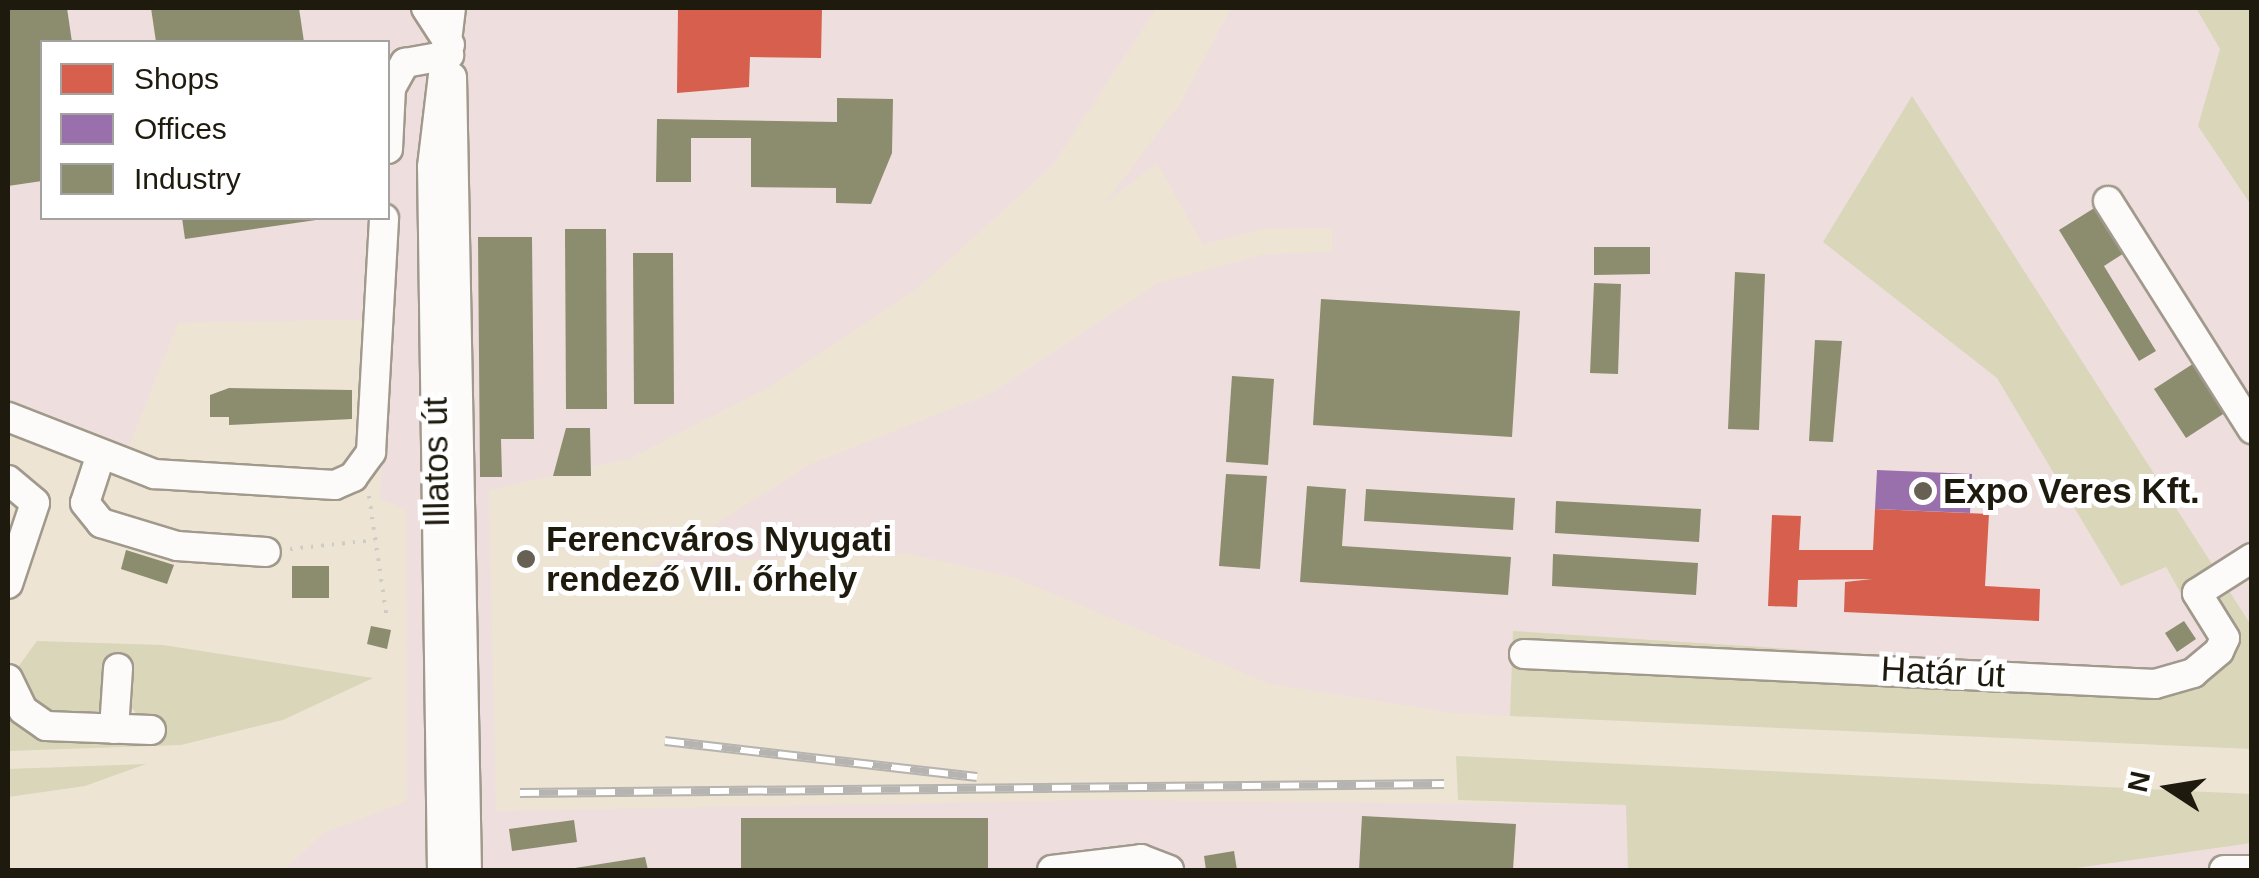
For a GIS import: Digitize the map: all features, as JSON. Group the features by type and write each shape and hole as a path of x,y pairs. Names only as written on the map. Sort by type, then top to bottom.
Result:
{"street":[{"path":"390,108 391,88 405,63 450,50 426,8"},
{"name":"Illatos út","path":"450,8 459,160 467,870"},
{"name":"Illatos út","path":"442,870 432,167 450,50"},
{"path":"2108,202 2252,429"},
{"path":"8,416 100,457 206,482 335,485 366,465 384,220"},
{"path":"100,457 85,503 101,522 178,546 266,552"},
{"path":"8,480 36,503 8,584"},
{"name":"Határ út","path":"1524,654 2155,684 2193,673 2219,651 2225,638 2197,594 2252,558"},
{"path":"114,729 118,668"},
{"path":"8,679 33,720 151,730"},
{"path":"1052,870 1141,859 1168,870"},
{"path":"2224,870 2252,870"}],"path":[{"path":"366,465 387,620"},
{"path":"266,552 375,540"}],"shaded area":[{"path":"8,8 1157,8 1052,166 918,288 769,387 629,459 489,490 496,811 1095,800 1627,805 1628,870 284,870 324,833 407,801 406,509 380,498 388,319 178,323 129,446 8,399"},
{"path":"1231,8 2196,8 2220,49 2198,126 2251,205 2251,625 1912,97 1823,242 1997,378 2121,586 2165,567 2211,645 2185,667 2159,673 1513,632 1510,716 1453,713 1270,684 1015,578 909,554 717,561 619,587 808,465 989,394 1158,283 1264,254 1332,252 1332,228 1262,229 1203,245 1157,163 1105,203 1181,102"},
{"path":"2196,8 2251,8 2251,205 2198,126 2220,49"},
{"path":"1912,96 2251,625 2251,749 1510,716 1513,631 2159,673 2185,667 2210,645 2166,567 2121,586 1997,378 1823,242"},
{"path":"37,641 163,645 373,678 283,720 181,745 8,751 8,704 22,720 138,716 127,701 92,715 41,715 18,667"},
{"path":"1456,756 2251,794 2251,843 2062,870 1628,870 1626,805 1458,800"},
{"path":"146,764 85,786 8,797 8,769"},
{"path":"2251,843 2251,870 2062,870"}],"building: Shops":[{"path":"678,8 822,8 821,58 750,57 749,87 677,93"},
{"path":"1875,509 1989,514 1985,586 2040,589 2039,621 1844,612 1845,582 1872,579 1798,580 1797,607 1768,606 1772,515 1801,516 1799,550 1873,550"}],"building: Offices":[{"name":"Expo Veres Kft.","path":"1877,470 1972,474 1970,513 1875,509"}],"building: Industry":[{"path":"8,8 67,8 72,40 40,40 40,181 8,186"},
{"path":"151,8 299,8 304,40 156,40"},
{"path":"837,98 893,99 892,153 871,204 836,203 836,188 751,187 751,138 691,138 691,182 656,182 657,119 837,122"},
{"path":"2104,202 2132,248 2104,266 2156,351 2139,361 2059,230"},
{"path":"182,220 316,220 185,239"},
{"path":"565,229 606,229 607,409 566,409"},
{"path":"478,237 532,237 534,439 501,439 502,477 480,477"},
{"path":"1594,247 1650,247 1650,274 1594,275"},
{"path":"633,253 673,253 674,404 634,404"},
{"path":"1735,272 1765,274 1759,430 1728,429"},
{"path":"1594,283 1621,284 1618,374 1590,373"},
{"path":"1321,299 1520,311 1512,437 1313,425"},
{"path":"1815,340 1842,341 1833,442 1809,441"},
{"path":"2202,358 2234,407 2186,438 2154,389"},
{"path":"1232,376 1274,379 1268,465 1226,462"},
{"path":"229,388 352,390 352,419 229,425 229,417 210,417 210,395"},
{"path":"566,428 590,428 591,476 553,476"},
{"path":"1226,474 1267,476 1260,569 1219,566"},
{"path":"1307,486 1346,489 1342,546 1511,557 1508,595 1300,582"},
{"path":"1366,489 1515,498 1513,530 1364,521"},
{"path":"1556,501 1701,509 1699,542 1555,533"},
{"path":"126,550 174,565 167,584 121,569"},
{"name":"Ferencváros Nyugati rendező VII. őrhely","path":"526,550 534,563 525,568 517,555"},
{"path":"1553,554 1698,563 1696,595 1552,586"},
{"path":"292,566 329,566 329,598 292,598"},
{"path":"2184,621 2196,639 2177,652 2165,633"},
{"path":"371,626 391,630 387,649 367,644"},
{"path":"1362,816 1516,824 1513,870 1359,870"},
{"path":"741,818 988,818 988,868 741,868"},
{"path":"574,820 577,842 512,851 509,829"},
{"path":"1234,851 1237,870 1206,870 1204,856"},
{"path":"645,857 648,870 575,868"}],"railway":[{"path":"665,741 977,777"},
{"path":"520,793 1444,784"}],"place":[{"name":"Expo Veres Kft.","path":"1923,491"},
{"name":"Ferencváros Nyugati rendező VII. őrhely","path":"526,559"}]}
